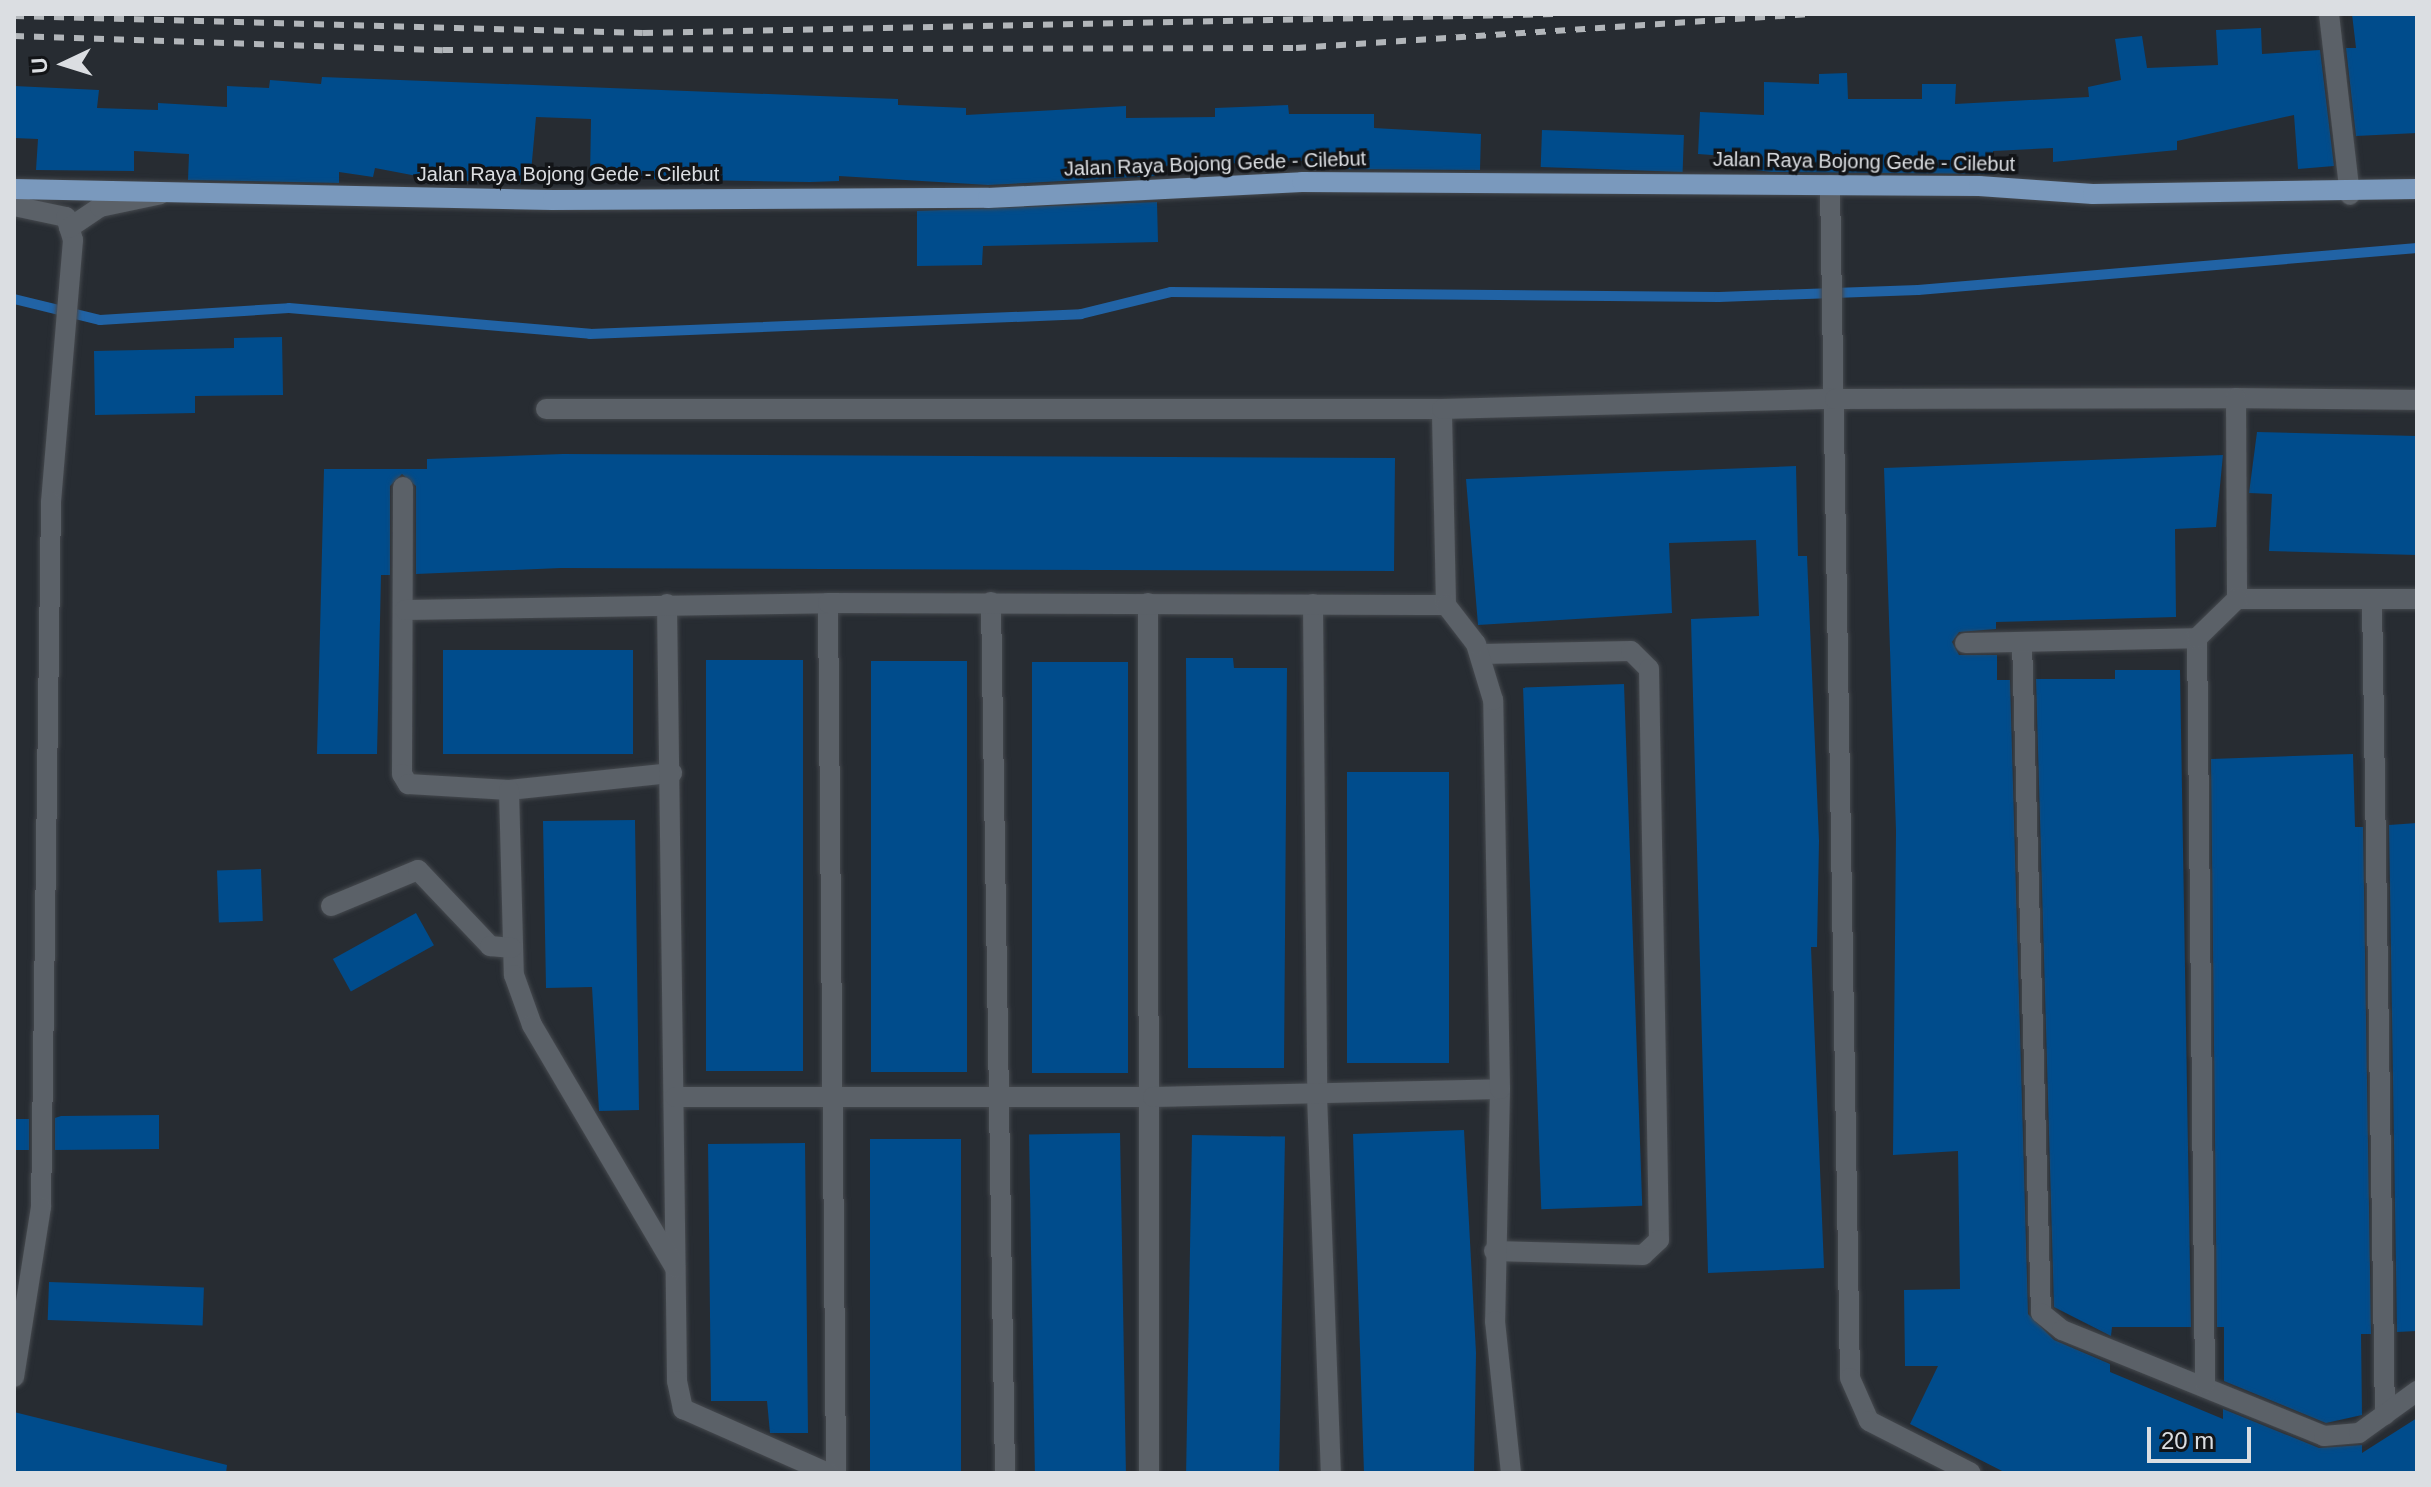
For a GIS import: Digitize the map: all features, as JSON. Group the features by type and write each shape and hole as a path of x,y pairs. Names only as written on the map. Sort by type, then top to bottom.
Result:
{"main road":[{"name":"Jalan Raya Bojong Gede - Cilebut","path":"14,189 161,194 988,198 1302,182 1830,185 2350,195 2417,189"}],"street":[{"path":"2329,14 2350,195"},
{"path":"1830,185 1836,358 1850,1378 1869,1421 1971,1473"},
{"path":"71,234 100,207 161,194"},
{"path":"14,206 66,217 71,234 67,342 51,502 41,1207 14,1377"},
{"path":"2236,398 2237,599"},
{"path":"546,409 1442,409 1835,399 2417,400"},
{"path":"1442,409 1446,605 1481,654 1493,700 1500,1089 1494,1251 1511,1473"},
{"path":"403,487 405,610 402,774 408,784 509,790 672,773"},
{"path":"1965,643 2197,638 2237,599 2417,599"},
{"path":"2372,599 2385,1415"},
{"path":"405,610 667,604 991,602 1446,605"},
{"path":"991,602 1005,1473"},
{"path":"828,603 836,1097 836,1473"},
{"path":"1148,603 1153,1097 1149,1473"},
{"path":"667,604 672,773 677,1381 683,1409 828,1473"},
{"path":"1313,604 1317,1095 1331,1473"},
{"path":"2197,638 2205,1384"},
{"path":"2022,642 2037,1297 2041,1313 2062,1330 2205,1384 2324,1436 2359,1433 2417,1391"},
{"path":"1481,654 1631,651 1649,669 1659,1240 1643,1255 1494,1251"},
{"path":"509,790 514,975 532,1025 676,1270"},
{"path":"331,906 418,870 490,946 512,948"},
{"path":"675,1097 1000,1094 1153,1097 1500,1089"}],"building":[{"path":"2352,14 2417,14 2417,133 2356,136 2346,48 2356,48"},
{"path":"2261,28 2262,54 2320,50 2334,166 2298,169 2294,115 2177,141 2177,150 2053,162 2053,148 1993,151 1994,174 1772,172 1738,168 1739,157 1698,154 1700,112 1764,115 1764,82 1819,84 1819,74 1847,73 1848,99 1922,99 1922,84 1956,84 1955,104 2089,97 2088,87 2121,80 2115,39 2142,36 2147,68 2218,65 2216,30"},
{"path":"322,77 898,99 898,105 966,108 966,115 1126,106 1126,118 1215,117 1215,108 1288,105 1289,114 1374,114 1374,128 1481,134 1480,170 1333,169 1333,160 1155,166 1155,176 988,185 839,176 839,181 810,182 590,178 591,119 536,117 530,183 438,180 375,168 373,177 339,172 339,183 188,180 189,154 134,151 134,171 36,170 38,139 14,138 14,86 99,90 97,108 158,110 158,103 227,107 227,86 269,88 270,80 321,84"},
{"path":"1542,130 1684,135 1683,172 1541,167"},
{"path":"1157,202 1158,242 983,246 982,265 917,266 917,211"},
{"path":"282,337 283,395 195,396 195,413 95,415 94,351 234,348 234,338"},
{"path":"2257,432 2417,436 2417,555 2269,551 2272,494 2249,493"},
{"path":"563,454 1395,458 1394,571 561,568 416,574 416,486 402,474 390,486 390,575 381,575 377,754 317,754 324,469 427,469 427,459"},
{"path":"2223,455 2216,527 2175,529 2176,617 1996,622 1996,629 1959,632 1952,642 1959,655 1997,655 1997,680 2010,680 2028,1314 2054,1340 2110,1364 2110,1372 2223,1419 2223,1409 2319,1448 2362,1445 2362,1453 2417,1418 2417,1473 2006,1473 1910,1424 1938,1366 1905,1366 1904,1290 1960,1289 1958,1151 1893,1155 1896,831 1884,468"},
{"path":"1796,466 1798,556 1807,556 1819,841 1817,947 1811,947 1824,1268 1708,1273 1691,619 1759,616 1756,540 1669,543 1672,613 1478,625 1466,479"},
{"path":"443,650 633,650 633,754 443,754"},
{"path":"1186,658 1233,658 1234,668 1287,668 1284,1068 1188,1068"},
{"path":"706,660 803,660 803,1071 706,1071"},
{"path":"871,661 967,661 967,1072 871,1072"},
{"path":"1032,662 1128,662 1128,1073 1032,1073"},
{"path":"2115,670 2180,670 2191,1327 2112,1327 2111,1336 2054,1307 2036,679 2115,679"},
{"path":"1624,684 1642,1206 1541,1209 1523,688"},
{"path":"2353,754 2355,827 2363,827 2371,1334 2361,1334 2362,1415 2326,1423 2224,1381 2224,1327 2217,1327 2211,759"},
{"path":"1347,772 1449,772 1449,1063 1347,1063"},
{"path":"635,820 639,1110 599,1111 592,987 546,988 543,821"},
{"path":"2417,823 2417,1331 2397,1332 2389,825"},
{"path":"261,869 263,921 219,923 217,871"},
{"path":"416,913 434,945 351,991 333,959"},
{"path":"159,1115 159,1149 55,1150 55,1118"},
{"path":"14,1119 29,1119 29,1150 14,1150"},
{"path":"1464,1130 1476,1353 1474,1473 1364,1473 1353,1134"},
{"path":"1120,1133 1126,1473 1035,1473 1029,1135"},
{"path":"1192,1135 1285,1137 1279,1473 1186,1473"},
{"path":"870,1139 961,1139 961,1473 870,1473"},
{"path":"805,1143 808,1433 770,1433 767,1401 711,1401 708,1144"},
{"path":"49,1282 204,1287 203,1325 48,1320"},
{"path":"14,1412 227,1465 226,1473 14,1473"}],"waterway":[{"path":"14,299 100,320 289,308 590,334 1081,314 1171,292 1719,297 1918,290 2417,248"}],"railway":[{"path":"14,16 643,33 1554,14"},
{"path":"14,36 443,50 1296,48 1810,14"}]}
